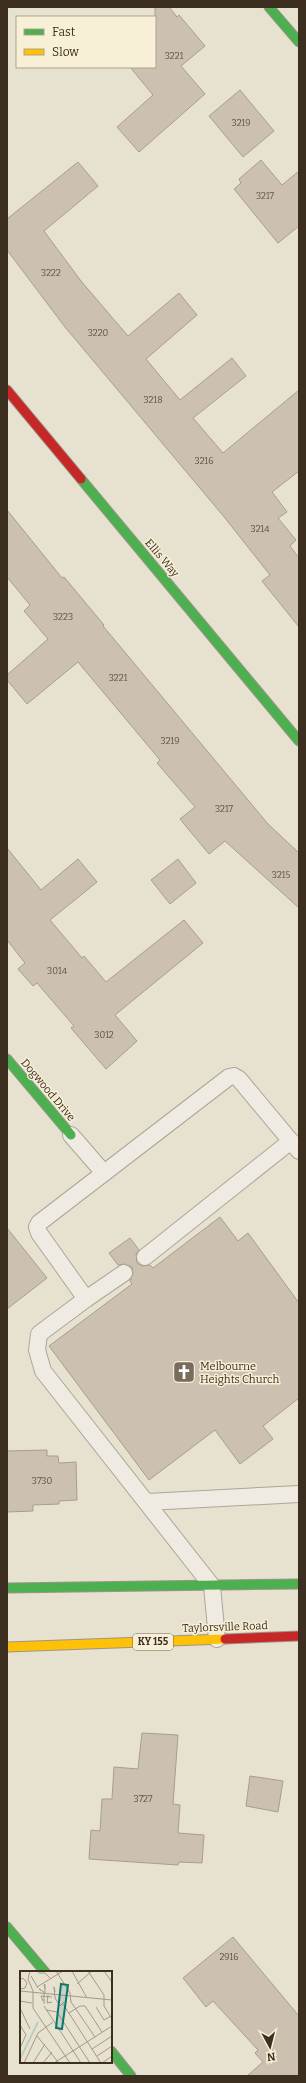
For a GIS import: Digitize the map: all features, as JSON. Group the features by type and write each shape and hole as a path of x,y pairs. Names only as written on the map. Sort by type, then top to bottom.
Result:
{"street":[{"path":"269,7 299,42"},
{"name":"Ellis Way","path":"7,390 299,741"},
{"name":"Dogwood Drive","path":"7,1059 71,1136"},
{"path":"7,1588 299,1584"},
{"name":"Taylorsville Road","path":"7,1647 299,1636"},
{"path":"7,1927 43,1971"},
{"path":"112,2053 132,2076"}],"lane":[{"path":"86,1299 39,1233 37,1227 39,1223 229,1077 234,1076 239,1078 295,1146 145,1257"},
{"path":"71,1136 104,1173"},
{"path":"124,1273 39,1334 37,1350 43,1371 212,1586 217,1639"},
{"path":"147,1502 299,1494"}],"building":[{"path":"155,7 169,7 177,17 179,15 205,46 181,66 205,94 139,152 117,127 153,95 131,68 156,68"},
{"path":"240,90 274,131 243,157 209,116"},
{"path":"261,160 282,185 299,171 299,226 278,243 234,189 241,183 239,179"},
{"path":"78,162 98,186 44,231 81,281 128,336 179,293 197,315 146,359 180,400 232,358 246,376 193,418 223,453 299,390 299,471 272,492 287,512 278,518 296,540 290,546 299,558 299,627 262,581 270,575 225,518 65,327 7,250 7,219"},
{"path":"7,510 268,824 299,853 299,908 225,841 209,854 180,819 195,807 157,763 160,760 78,662 27,704 7,680 7,675 48,639 24,611 30,605 7,577"},
{"path":"7,848 41,890 78,859 97,882 50,920 82,958 84,956 106,982 184,920 203,943 115,1015 137,1041 106,1069 71,1028 74,1026 37,983 33,986 18,969 25,963 7,940"},
{"path":"178,859 196,883 170,904 151,880"},
{"name":"Melbourne Heights Church","path":"220,1217 238,1241 248,1233 299,1303 299,1398 263,1426 273,1439 240,1464 215,1430 149,1480 49,1346 132,1284 130,1281 133,1273 132,1267 124,1264 118,1265 109,1253 130,1238 139,1250 136,1254 137,1263 142,1266 150,1265 153,1268"},
{"path":"7,1228 47,1278 7,1309"},
{"path":"47,1450 47,1456 58,1456 59,1463 76,1462 77,1500 59,1501 59,1504 33,1505 33,1511 7,1512 7,1451"},
{"path":"142,1733 178,1735 173,1804 180,1805 178,1833 204,1835 202,1863 179,1862 178,1865 89,1859 91,1830 100,1831 102,1799 112,1799 114,1767 138,1769"},
{"path":"250,1776 283,1781 278,1812 246,1806"},
{"path":"233,1937 299,2016 299,2076 247,2076 263,2062 255,2053 258,2050 213,2001 206,2007 183,1978"}],"traffic: fast":[{"path":"269,7 299,42"},
{"path":"81,479 299,741"},
{"path":"7,1059 71,1135"},
{"path":"7,1588 299,1584"},
{"path":"7,1927 44,1971"},
{"path":"112,2052 131,2076"}],"traffic: slow":[{"path":"7,1647 225,1639"}],"traffic: jam":[{"path":"7,390 81,479"},
{"path":"225,1639 299,1636"}],"place":[{"name":"Melbourne Heights Church","path":"184,1372"}]}
